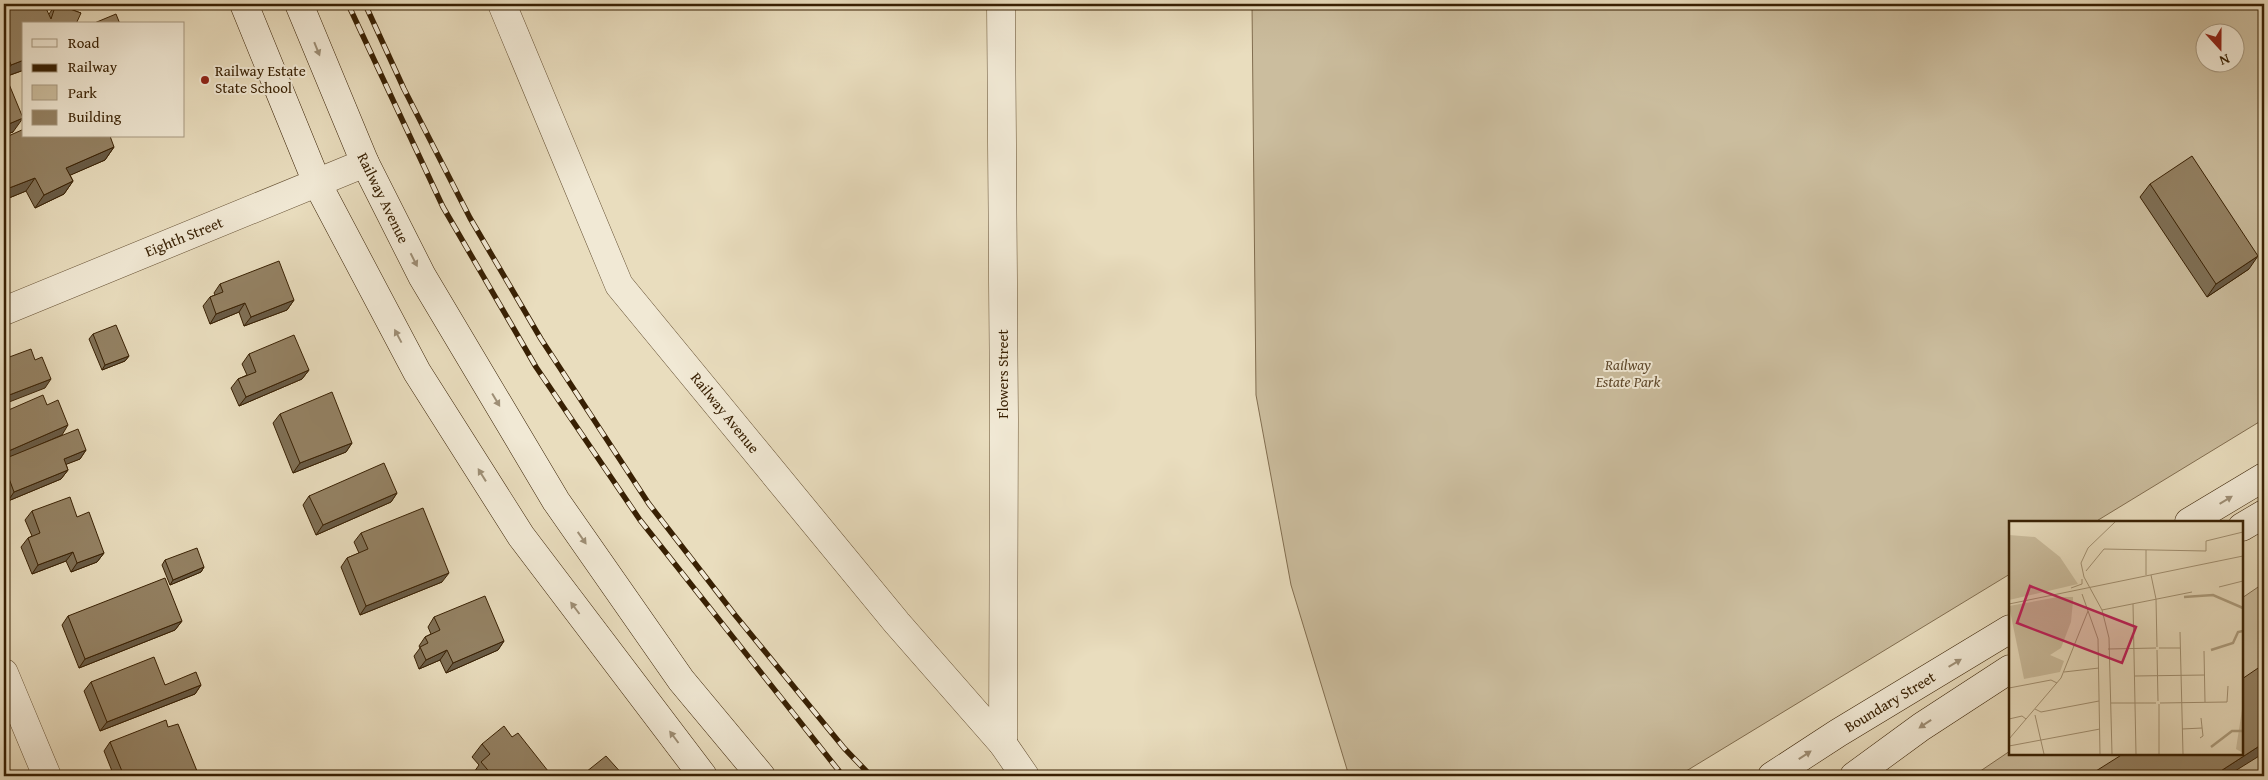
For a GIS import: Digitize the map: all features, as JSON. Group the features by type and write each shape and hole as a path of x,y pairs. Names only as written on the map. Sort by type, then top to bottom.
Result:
{"main road":[{"path":"244,4 317,183 417,372 520,536 703,776"},
{"name":"Railway Avenue","path":"299,4 364,163 422,276 556,501 681,680 761,776"},
{"name":"Railway Avenue","path":"502,4 619,285 897,623 1003,744 1025,776"},
{"name":"Flowers Street","path":"1001,4 1004,418 1003,744"},
{"name":"Eighth Street","path":"4,311 364,163"},
{"path":"2191,521 2264,477"},
{"path":"2243,526 2264,514"},
{"name":"Boundary Street","path":"1772,776 1838,733 2009,630"},
{"path":"1854,776 1921,726 2009,669"},
{"path":"4,674 46,776"}],"green space":[{"name":"Railway Estate Park","path":"1252,4 2264,4 2264,419 2097,521 2009,521 2009,575 1678,776 1349,776 1291,585 1256,395"},
{"path":"2264,583 2264,776 1973,776 2009,752 2009,755 2243,755 2243,597"}],"building":[{"path":"4,4 44,4 51,19 56,4 81,13 77,22 22,22 22,61 11,65 4,46"},
{"path":"116,14 119,22 97,22"},
{"path":"4,72 22,118 4,126"},
{"path":"22,130 22,138 111,138 114,147 66,168 73,181 44,195 35,178 4,190 4,138"},
{"path":"2192,156 2258,256 2216,284 2150,184"},
{"path":"279,261 294,300 251,317 245,303 216,314 210,297 223,292 220,284"},
{"path":"116,325 129,356 105,365 93,334"},
{"path":"294,335 309,370 246,397 238,379 256,372 249,354"},
{"path":"31,349 35,360 42,357 51,379 4,397 4,359"},
{"path":"332,392 352,443 300,463 280,414"},
{"path":"43,395 47,405 58,400 68,425 4,453 4,412"},
{"path":"78,429 86,450 64,459 68,470 14,492 4,465 4,459"},
{"path":"384,463 397,493 323,525 309,496"},
{"path":"70,497 77,517 89,512 104,553 77,563 73,552 38,565 28,538 40,533 32,511"},
{"path":"423,508 449,573 366,606 347,558 368,549 361,533"},
{"path":"197,548 204,567 173,580 165,560"},
{"path":"165,578 182,621 85,659 68,616"},
{"path":"485,596 504,641 453,663 447,650 426,660 420,647 428,643 425,637 440,630 434,617"},
{"path":"154,657 165,685 196,672 201,685 107,722 91,682"},
{"path":"2264,664 2264,743 2213,776 2088,776 2121,755 2243,755 2243,678"},
{"path":"166,720 168,727 178,724 197,771 184,776 124,776 110,742"},
{"path":"504,726 512,737 518,733 552,776 493,776 481,762 490,754 482,744"},
{"path":"606,756 624,776 581,776"}],"railway":[{"path":"348,4 443,207 536,367 640,520 843,776"},
{"path":"365,4 404,89 470,218 541,339 649,504 735,615 844,748 871,776"}],"place":[{"name":"Railway Estate State School","path":"205,80"}]}
